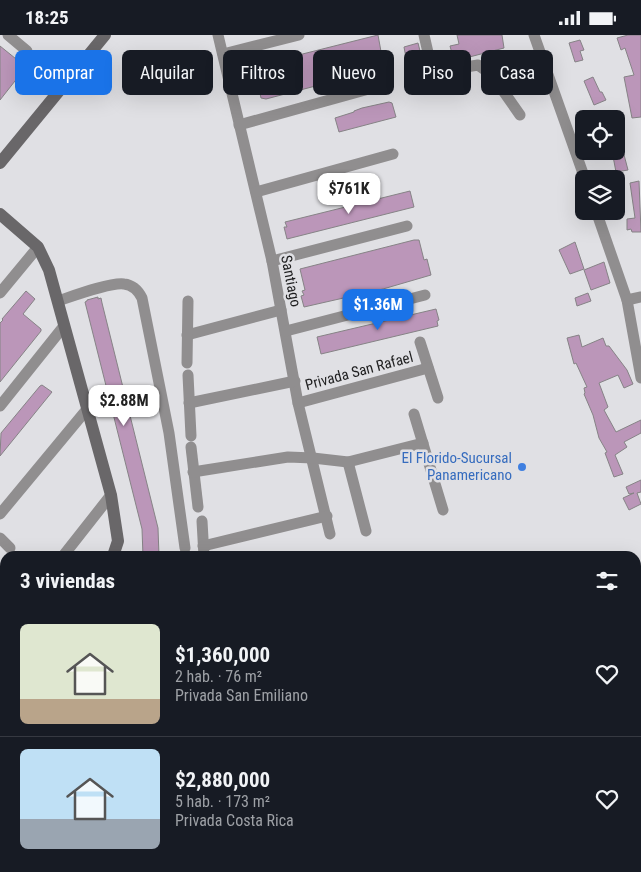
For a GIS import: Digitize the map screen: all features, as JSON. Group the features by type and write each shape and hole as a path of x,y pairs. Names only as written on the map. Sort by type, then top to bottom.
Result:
{"street":[{"path":"8,35 26,50"},
{"path":"0,163 105,35"},
{"name":"Santiago","path":"218,35 223,51"},
{"path":"240,50 299,35"},
{"path":"534,35 582,170"},
{"path":"424,39 432,70 436,72 478,65 492,75 520,115"},
{"name":"Santiago","path":"233,95 272,261 298,403 330,534"},
{"path":"240,125 347,95"},
{"path":"256,192 393,155"},
{"path":"0,214 38,247 49,271 111,495 118,541 115,551"},
{"path":"599,220 628,300 641,378"},
{"path":"272,261 406,226"},
{"path":"0,293 38,247"},
{"path":"58,301 123,283 133,287 142,297 169,433 185,548"},
{"path":"286,331 425,295"},
{"path":"628,300 641,297"},
{"path":"188,301 189,403 193,472 198,507"},
{"path":"187,335 281,310"},
{"path":"0,406 64,326"},
{"path":"420,342 438,398"},
{"name":"Privada San Rafael","path":"298,403 428,369"},
{"path":"189,403 295,381"},
{"path":"0,514 88,408"},
{"path":"414,413 442,510"},
{"path":"193,472 288,457 348,463 423,443"},
{"path":"348,463 366,531"},
{"path":"67,551 111,495"},
{"path":"202,521 204,551 326,516"},
{"path":"0,538 10,548"}],"building":[{"path":"378,35 381,50 318,50"},
{"path":"457,35 502,35 504,48 481,50 481,54 471,57 471,50 451,50 450,46 459,44"},
{"path":"628,35 641,35 641,117 632,118 624,77 634,75 625,48 621,50 617,38"},
{"path":"580,40 584,50 580,51 583,60 575,62 569,43"},
{"path":"418,43 420,50 405,50 404,47"},
{"path":"0,46 15,58 15,81 0,100"},
{"path":"313,51 313,87 303,89 303,54"},
{"path":"593,77 606,100 594,105 584,81"},
{"path":"260,95 281,95 266,99 261,98"},
{"path":"392,103 396,117 339,132 335,118 362,108"},
{"path":"625,159 628,170 616,170 614,160"},
{"path":"639,181 641,232 632,232 631,229 627,230 627,219 635,218 630,183"},
{"path":"410,191 414,207 287,239 284,227 287,227 285,222"},
{"path":"419,240 424,260 427,259 431,275 383,289 304,307 301,296 304,295 302,291 305,290 300,269"},
{"path":"575,242 584,269 570,274 559,250"},
{"path":"604,262 610,283 591,290 584,270"},
{"path":"26,291 35,299 23,314 41,331 0,382 0,323"},
{"path":"588,293 591,301 577,306 575,298"},
{"path":"101,298 158,528 159,551 143,551 142,529 85,302"},
{"path":"436,309 439,320 437,321 438,326 321,354 317,337"},
{"path":"579,335 582,347 603,338 606,346 609,346 627,370 633,384 624,388 618,375 599,383 608,407 604,410 616,432 641,420 641,433 624,442 627,447 615,455 623,474 614,477 605,453 607,452 599,438 593,415 584,394 584,388 587,387 576,363 574,364 567,338"},
{"path":"42,385 52,392 0,456 1,433"},
{"path":"641,480 641,492 637,493 641,504 629,510 623,498 634,493 629,494 626,487"}],"place":[{"name":"El Florido-Sucursal Panamericano","path":"522,467"}]}
